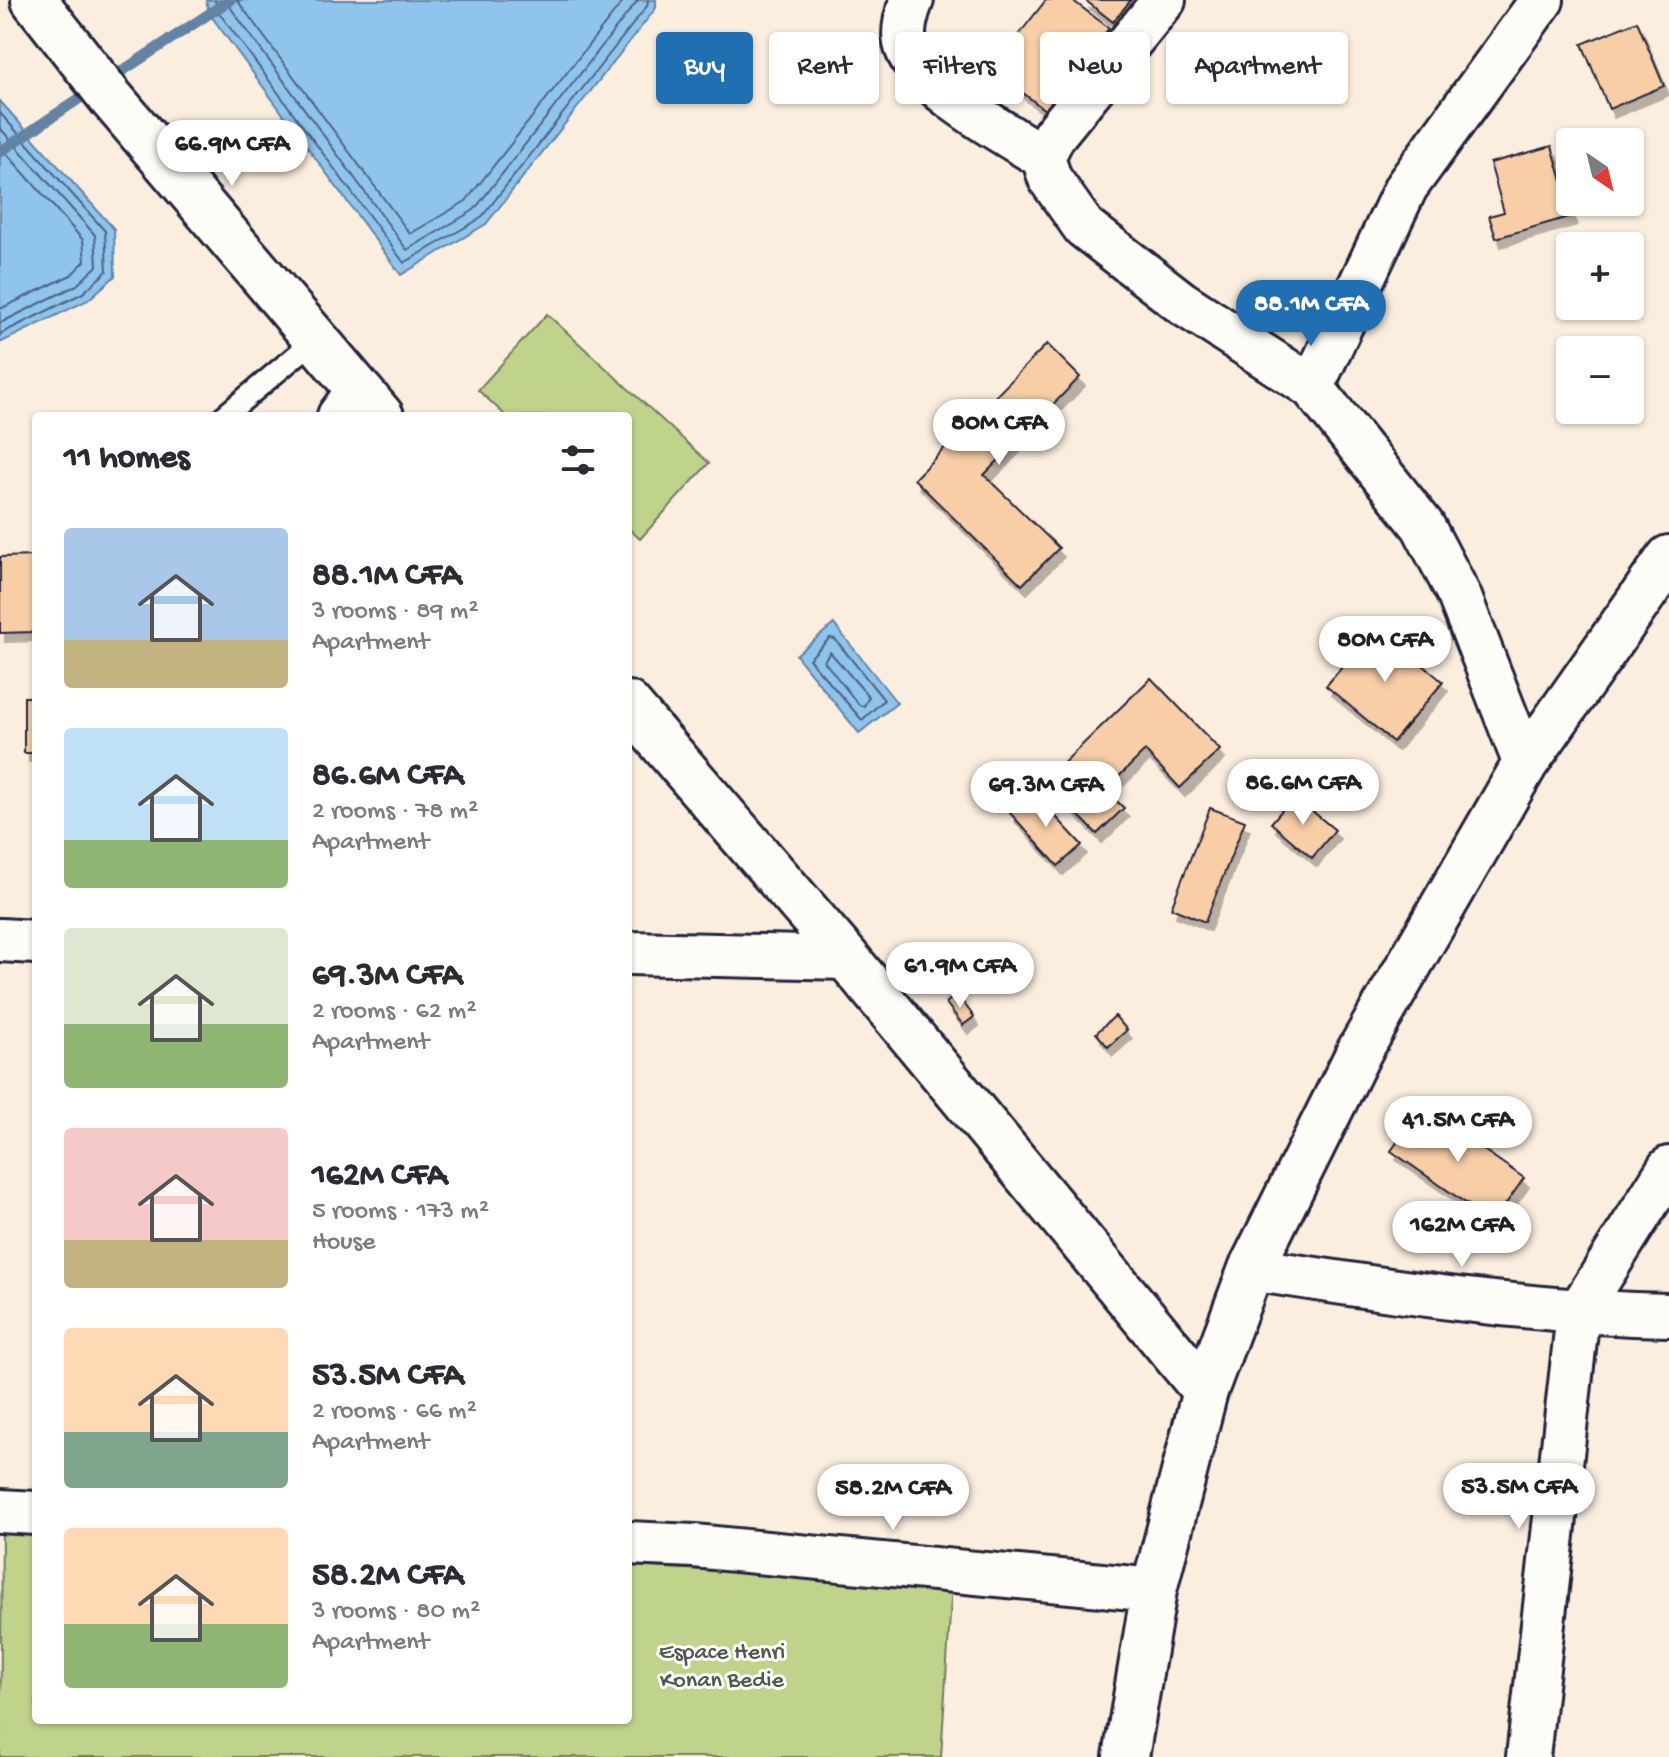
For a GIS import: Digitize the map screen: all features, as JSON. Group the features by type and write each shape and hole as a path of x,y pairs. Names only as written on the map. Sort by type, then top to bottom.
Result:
{"street":[{"path":"34,0 111,98 316,339 360,407"},
{"path":"912,0 904,42 912,62 959,104 1043,157 1050,179 1084,227 1182,303 1312,387 1423,526 1459,595 1525,764"},
{"path":"1043,157 1054,135 1164,0"},
{"path":"1312,387 1406,187 1542,0"},
{"path":"1126,1757 1154,1590 1205,1391 1251,1269 1360,1050 1525,764 1669,558"},
{"path":"632,709 847,958 1205,1391"},
{"path":"0,940 32,942"},
{"path":"632,951 847,958"},
{"path":"1528,1757 1578,1313 1669,1168"},
{"path":"1251,1269 1469,1303 1578,1313 1669,1315"},
{"path":"0,1511 32,1513"},
{"path":"632,1543 694,1546 1154,1590"}],"lane":[{"path":"229,412 316,339"}],"green space":[{"path":"547,314 709,463 640,539 632,532 632,412 502,412 478,390"},
{"name":"Espace Henri Konan Bedie","path":"2,1532 32,1534 32,1724 632,1724 632,1566 952,1583 941,1757 0,1757"}],"water":[{"path":"206,0 656,0 656,8 486,224 401,275 209,13"},
{"path":"0,101 114,229 115,276 88,300 0,343"},
{"path":"834,624 897,703 859,733 796,655"}],"building":[{"path":"1046,0 1072,0 1109,28 1106,32 1040,32 1040,104 1050,104 1045,110 1024,94 1024,32 1021,32"},
{"path":"1085,0 1131,0 1113,22"},
{"path":"1637,21 1664,86 1609,109 1582,44"},
{"path":"1552,146 1556,160 1556,216 1572,216 1496,238 1489,216 1504,212 1490,163"},
{"path":"1047,344 1080,377 984,475 1059,548 1022,585 914,479"},
{"path":"32,556 32,632 0,633 0,557"},
{"path":"1377,626 1443,682 1393,742 1326,686"},
{"path":"1151,678 1220,750 1180,788 1145,751 1105,790 1124,808 1097,834 1045,781"},
{"path":"24,697 32,697 32,753 24,753"},
{"path":"1033,792 1082,845 1058,866 1010,813"},
{"path":"1294,796 1335,830 1312,858 1271,823"},
{"path":"1210,808 1245,821 1205,922 1171,908"},
{"path":"957,994 974,1017 963,1025 946,1003"},
{"path":"1115,1016 1127,1030 1108,1047 1096,1033"},
{"path":"1422,1107 1524,1178 1493,1222 1391,1151"}],"waterway":[{"path":"107,81 230,0"},
{"path":"0,152 92,90"}]}
